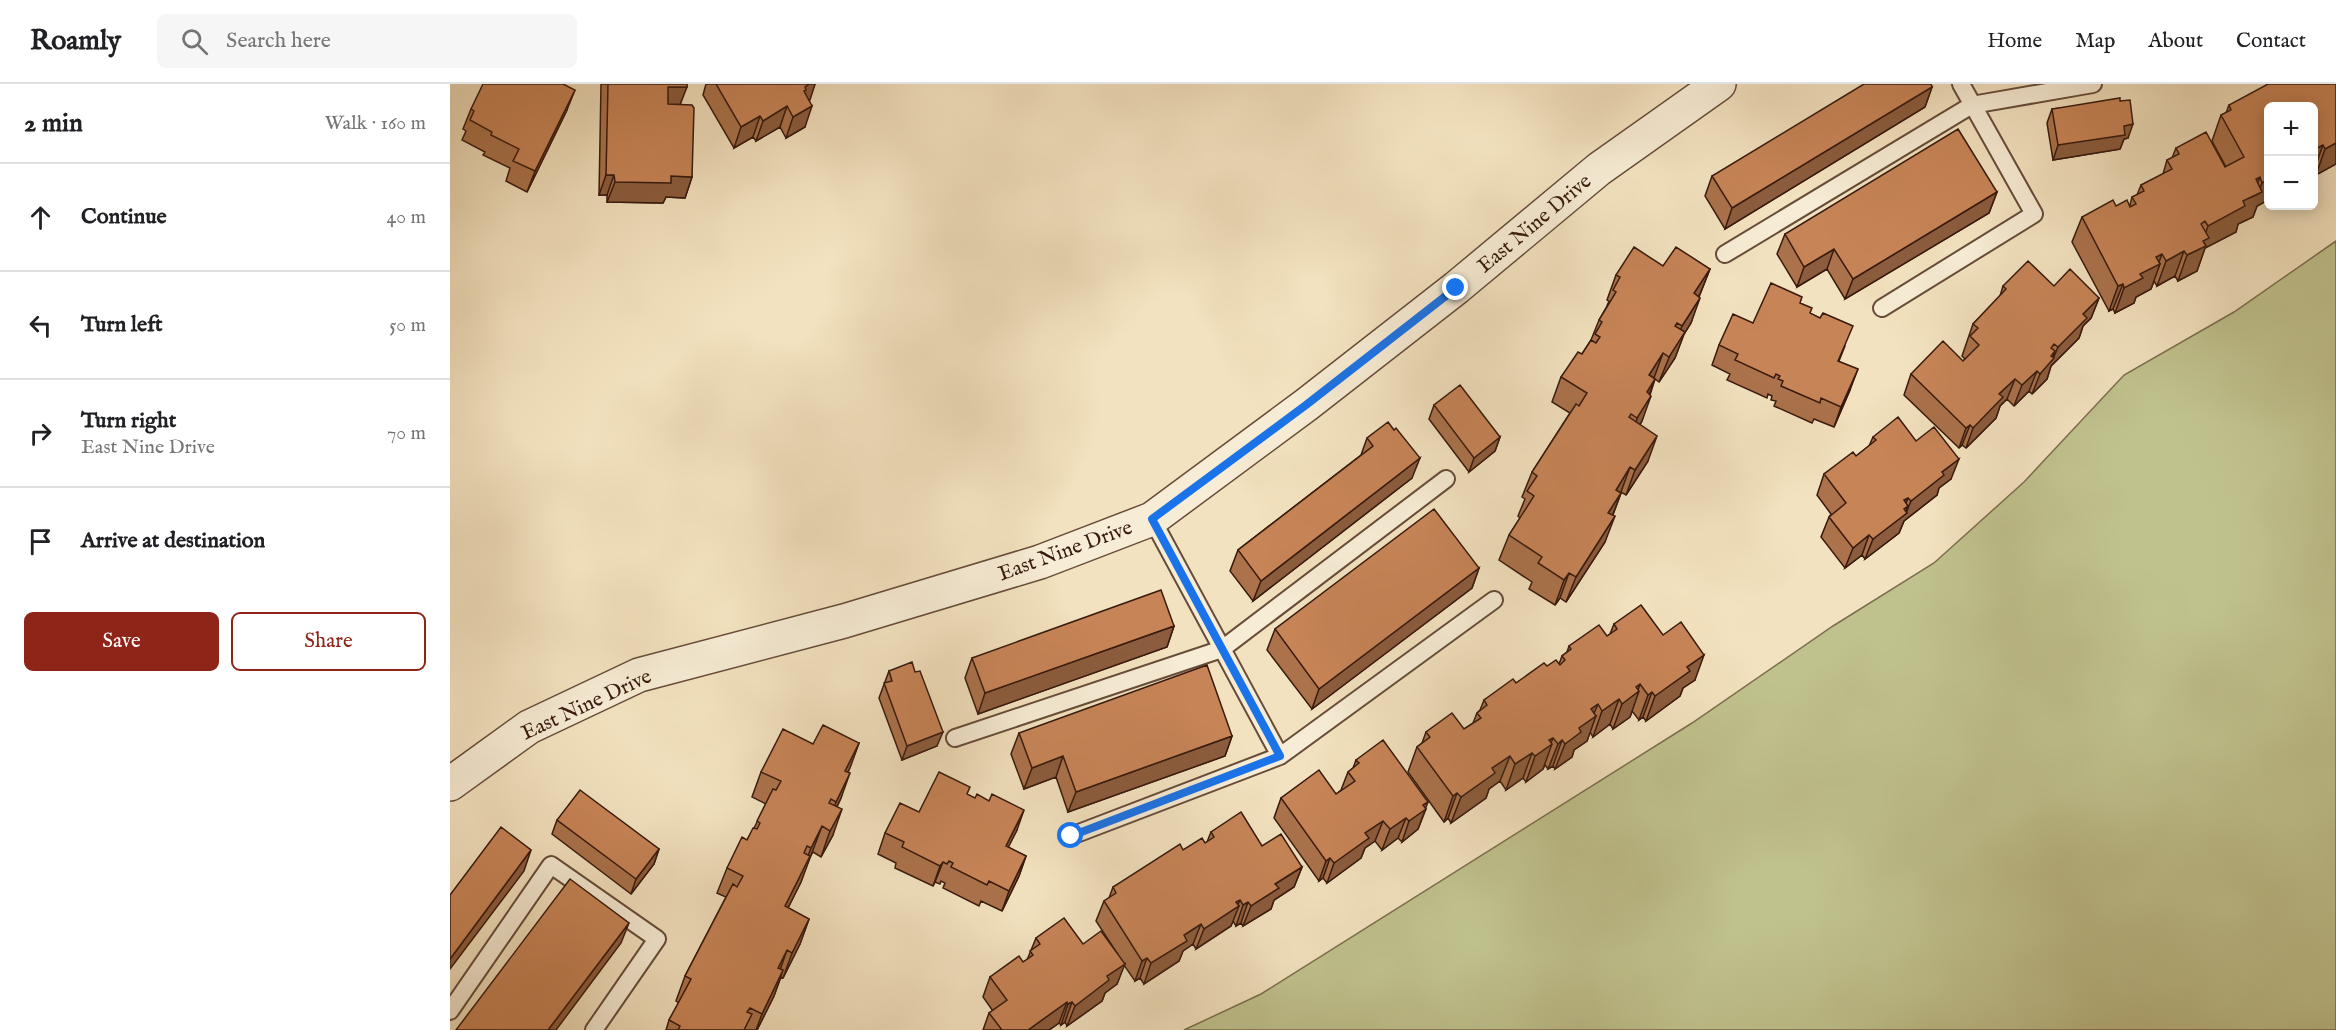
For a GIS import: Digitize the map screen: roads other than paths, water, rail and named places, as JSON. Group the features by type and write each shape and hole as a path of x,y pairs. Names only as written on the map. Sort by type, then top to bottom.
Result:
{"street":[{"name":"East Nine Drive","path":"450,784 529,727 639,675 844,621 1040,562 1152,519 1306,405 1447,296 1599,169 1719,84"}],"lane":[{"path":"1882,308 2034,214 1961,84"},
{"path":"1725,254 1972,105 2093,84"},
{"path":"956,738 1221,649 1446,479"},
{"path":"1152,519 1280,756"},
{"path":"1071,836 1280,756 1494,600"},
{"path":"450,1011 551,865 657,939 594,1030"}]}
